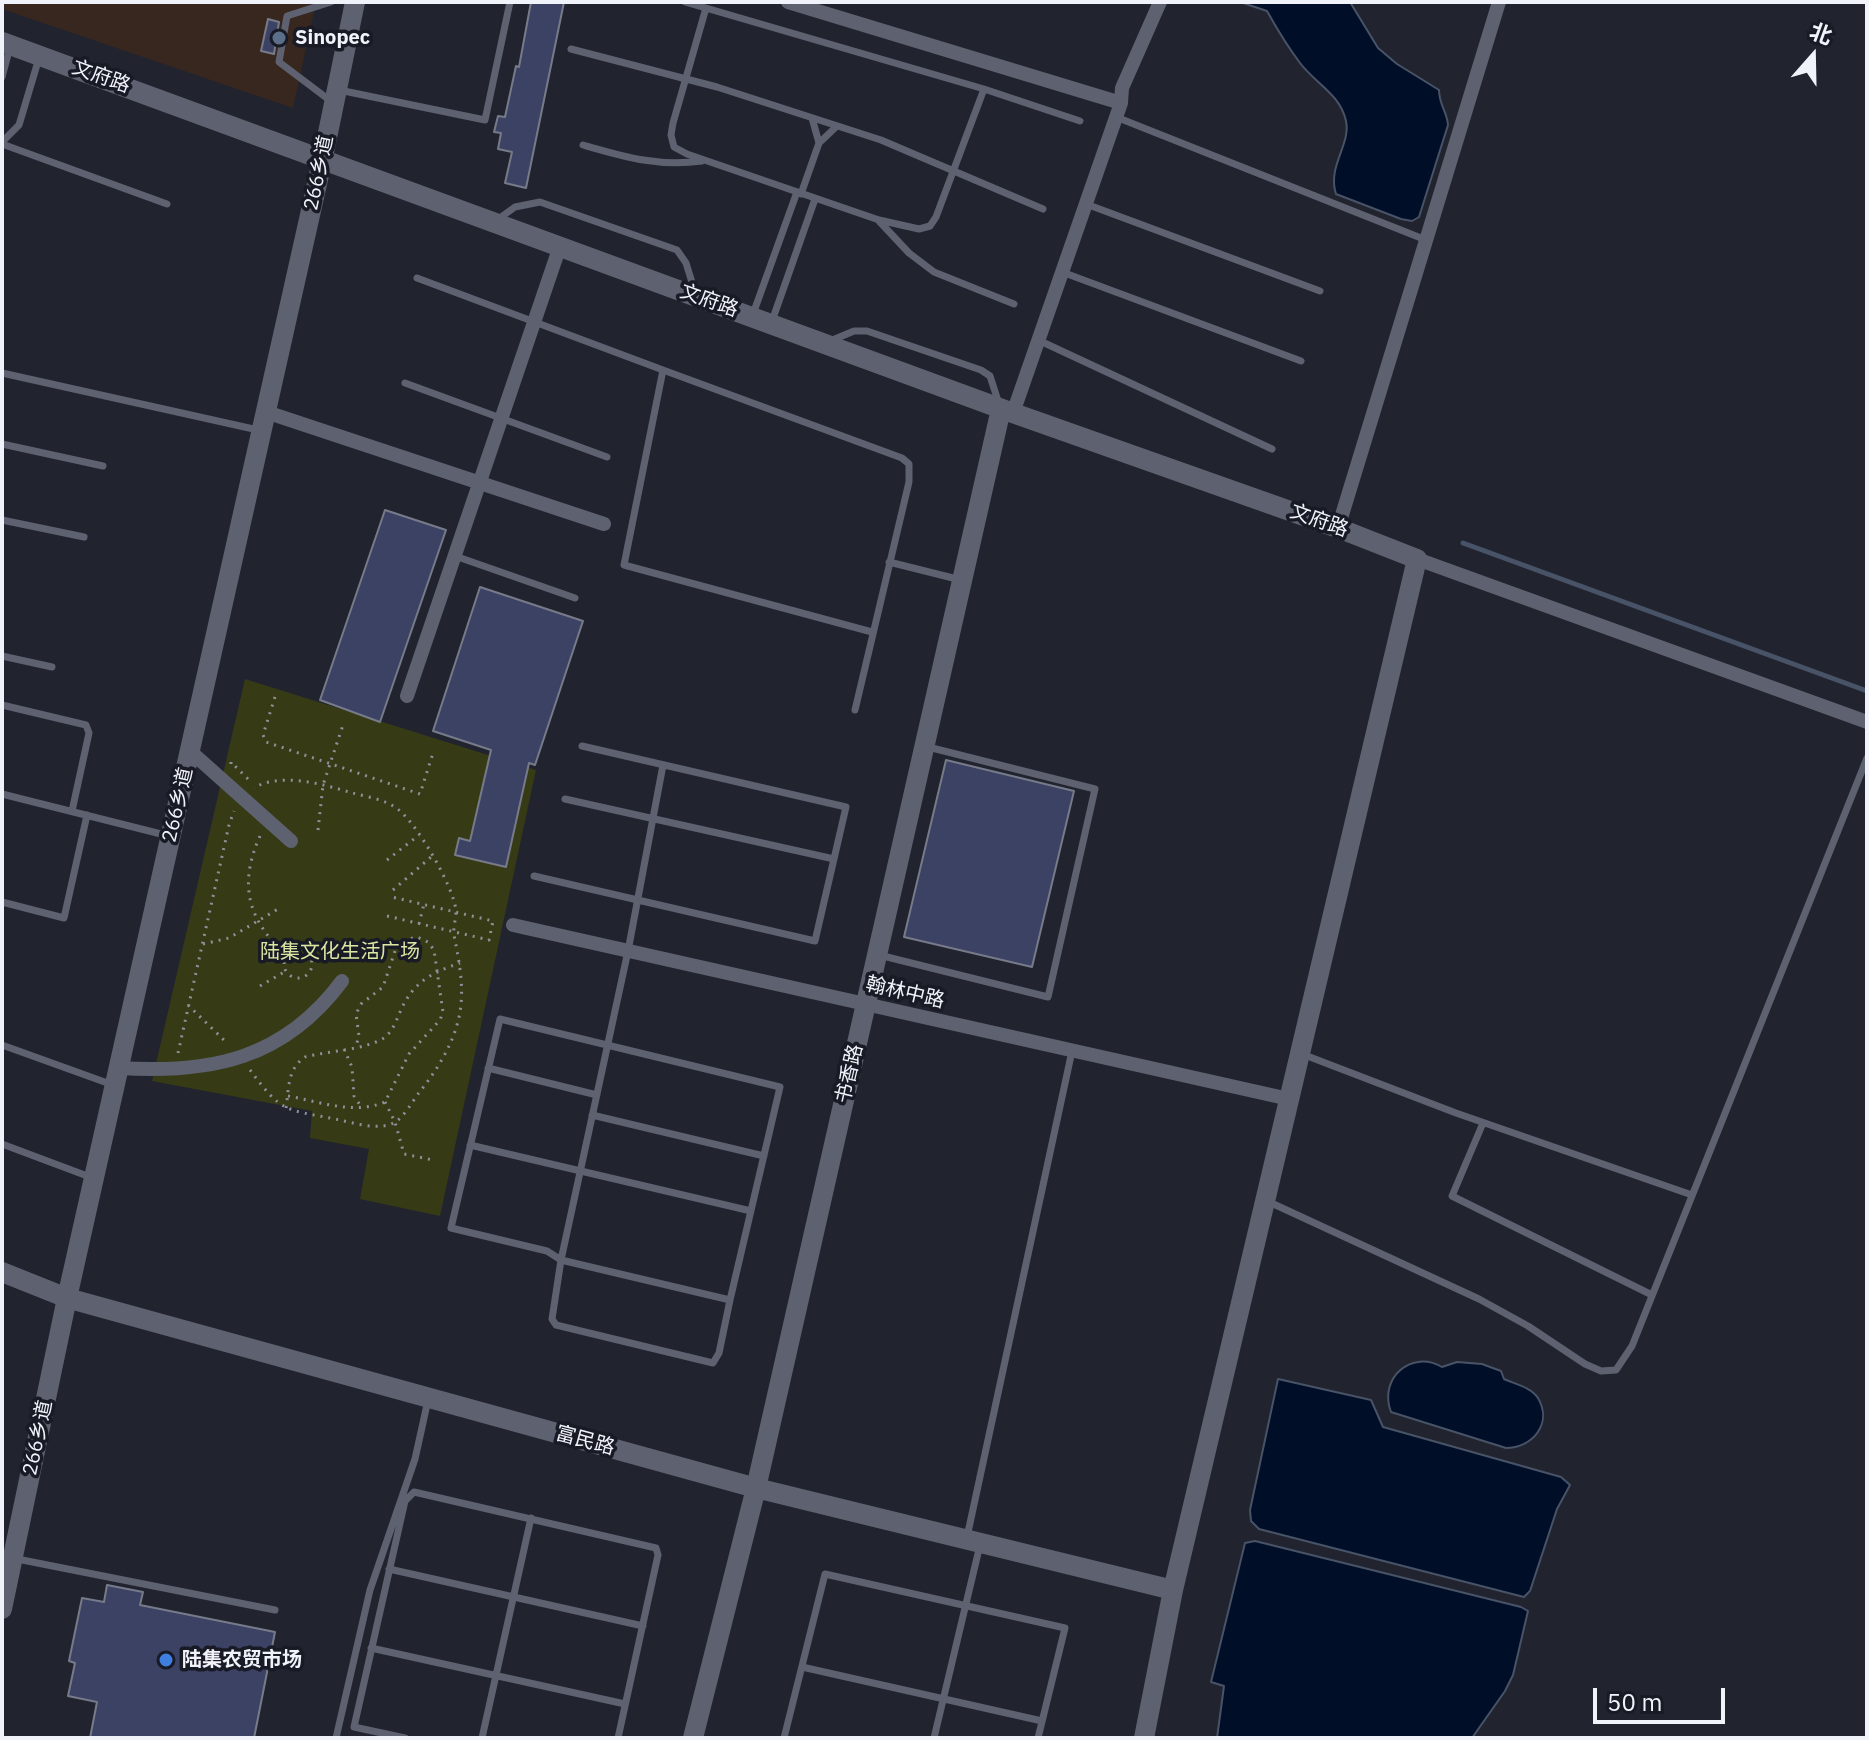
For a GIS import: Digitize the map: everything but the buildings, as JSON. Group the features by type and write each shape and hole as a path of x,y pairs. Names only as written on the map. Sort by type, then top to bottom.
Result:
{"street":[{"name":"266乡道","path":"2,1609 7,1557 264,421 355,2"},
{"path":"788,2 1121,103"},
{"path":"1007,411 1038,340 1121,103 1122,88 1160,2"},
{"path":"1338,528 1499,2"},
{"name":"文府路","path":"6,43 1417,559"},
{"path":"407,696 560,246"},
{"name":"书香路","path":"693,1738 756,1488 962,580 1007,411"},
{"path":"264,421 480,483 604,524"},
{"path":"1144,1738 1173,1590 1417,559 1867,722"},
{"path":"190,751 291,841"},
{"name":"翰林中路","path":"513,925 1289,1099"},
{"path":"117,1077 200,1067 266,1049 304,1024 342,981"},
{"name":"富民路","path":"2,1272 67,1298 756,1488 1173,1590"}],"lane":[{"path":"331,2 287,16 279,62 336,96 485,120 510,2"},
{"path":"685,2 984,89 1080,121"},
{"path":"706,8 673,123 671,135 674,147 879,220 919,229 930,226 984,89"},
{"path":"2,77 6,43"},
{"path":"571,49 685,79 905,149 1043,209"},
{"path":"40,55 19,125 2,143 167,204"},
{"path":"1116,117 1426,240"},
{"path":"812,118 819,143"},
{"path":"762,320 799,193 819,143 837,126"},
{"path":"583,145 673,165 705,160"},
{"path":"762,320 815,199"},
{"path":"495,221 515,207 540,202 677,250 686,263 697,296"},
{"path":"1086,204 1320,291"},
{"path":"879,220 909,253 934,272 1014,304"},
{"path":"1062,272 1301,361"},
{"path":"417,278 902,458 909,464 910,473 855,710"},
{"path":"824,343 854,331 867,331 981,370 990,376 1007,411"},
{"path":"1038,340 1272,449"},
{"path":"663,370 624,565 872,632"},
{"path":"2,373 264,421"},
{"path":"405,383 607,457"},
{"path":"2,444 103,466"},
{"path":"2,520 84,537"},
{"path":"455,556 575,598"},
{"path":"889,562 962,580"},
{"path":"2,656 52,667"},
{"path":"2,705 86,725 89,733 72,811"},
{"path":"534,876 815,941 846,807 582,746"},
{"path":"877,955 1048,997 1092,804 1095,789 924,746"},
{"path":"1265,1200 1479,1299 1528,1326 1585,1364 1601,1371 1616,1370 1624,1362 1652,1295 1867,758"},
{"path":"663,765 628,951 607,1045 561,1260 552,1311 556,1325 701,1361 713,1363 719,1353 780,1087 607,1045 500,1019 451,1228 547,1251 561,1260 730,1300"},
{"path":"2,794 171,836"},
{"path":"565,799 834,859"},
{"path":"2,902 64,918 87,815"},
{"path":"2,1045 117,1077"},
{"path":"934,1738 966,1606 974,1541 1072,1051"},
{"path":"1300,1054 1483,1123 1692,1195"},
{"path":"488,1068 597,1095"},
{"path":"592,1115 764,1156"},
{"path":"1483,1123 1452,1196 1652,1295"},
{"path":"2,1144 94,1179"},
{"path":"470,1145 751,1211"},
{"path":"336,1738 370,1590 415,1459 429,1398"},
{"path":"405,1738 354,1727 405,1501 414,1492 656,1548 658,1555 618,1738"},
{"path":"482,1738 531,1518"},
{"path":"7,1557 275,1610"},
{"path":"389,1569 643,1626"},
{"path":"784,1738 825,1574 1065,1628 1038,1738"},
{"path":"371,1648 625,1704"},
{"path":"802,1667 1042,1721"}],"path":[{"path":"275,697 263,740 330,764 420,794 433,753"},
{"path":"318,830 323,785 343,725"},
{"path":"175,1068 188,1005 229,825 242,797 258,785 271,781 323,785 386,802 399,809 412,823 447,885 456,912 453,932 460,963 462,1000 452,1039 429,1080 395,1122 367,1125 286,1109 269,1096 240,1058 188,1005"},
{"path":"269,821 256,845 250,867 250,899 265,936 286,955"},
{"path":"387,860 419,835"},
{"path":"393,890 431,857"},
{"path":"387,916 489,940 493,921 392,897"},
{"path":"419,924 424,904"},
{"path":"202,944 229,938 278,909"},
{"path":"288,1096 340,1107 362,1108 385,1102 409,1054 440,1020 443,1012 434,950 428,942 417,937 397,945 383,987 361,1004 356,1014 359,1036 356,1046"},
{"path":"294,950 304,951 312,963 310,972 302,978 293,977 286,971 283,964 286,955 294,950"},
{"path":"286,1109 291,1072 297,1063 305,1057 371,1044 390,1032 413,988 423,978 460,963"},
{"path":"260,986 286,971"},
{"path":"344,1049 352,1067 354,1096 362,1108"},
{"path":"385,1102 395,1122 404,1154 433,1160"}],"shaded area":[{"path":"2,2 316,2 293,108 2,9"}],"green space":[{"name":"陆集文化生活广场","path":"245,679 536,770 440,1216 360,1199 369,1149 310,1138 312,1111 152,1081"}],"water":[{"path":"1210,2 1350,2 1378,48 1397,64 1439,90 1448,125 1419,217 1412,221 1401,219 1336,194 1334,174 1347,130 1339,104 1300,63 1267,11 1243,3"},
{"path":"1420,1362 1431,1362 1442,1367 1457,1362 1482,1364 1501,1371 1504,1379 1535,1394 1543,1417 1532,1439 1506,1448 1391,1412 1389,1388 1400,1370"},
{"path":"1278,1379 1371,1400 1383,1427 1561,1477 1570,1485 1557,1509 1530,1591 1524,1597 1259,1529 1251,1521 1250,1510"},
{"path":"1255,1541 1528,1611 1513,1675 1472,1738 1217,1738 1224,1686 1211,1682 1245,1543"}],"waterway":[{"path":"1463,543 1867,691"}],"place":[{"name":"Sinopec","path":"279,38"},
{"name":"陆集农贸市场","path":"166,1660"}]}
